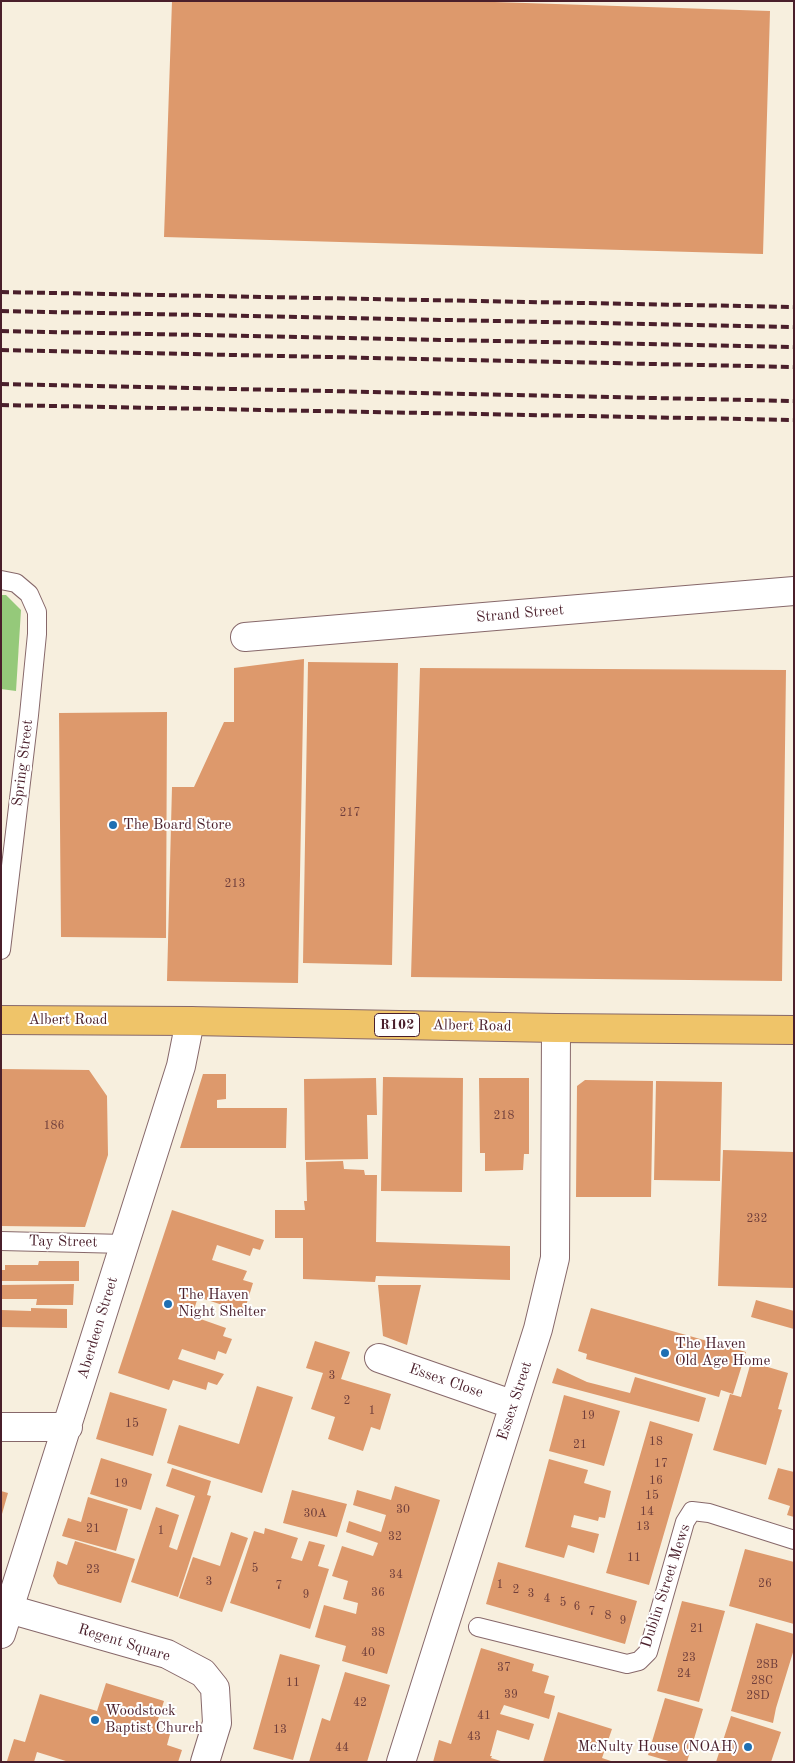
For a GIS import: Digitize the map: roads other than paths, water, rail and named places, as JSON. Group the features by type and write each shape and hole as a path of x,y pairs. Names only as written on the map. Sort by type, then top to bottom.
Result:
{"main road":[{"name":"Albert Road","path":"1,1020 794,1030"}],"street":[{"name":"Strand Street","path":"245,637 794,591"},
{"name":"Aberdeen Street","path":"5,1621 181,1066 190,1021"},
{"name":"Essex Street","path":"400,1762 538,1329 555,1258 556,1028"},
{"name":"Essex Close","path":"379,1358 514,1405"},
{"path":"1,1427 68,1427"},
{"name":"Regent Square","path":"5,1621 168,1654 203,1673 215,1688 217,1723 206,1762"}],"lane":[{"name":"Spring Street","path":"1,950 37,634 37,612 30,594 9,582"},
{"name":"Tay Street","path":"1,1241 125,1244"},
{"name":"Dublin Street Mews","path":"478,1628 627,1664 638,1661 648,1652 685,1522 692,1512 710,1513 794,1540"}],"railway":[{"path":"1,292 794,307"},
{"path":"1,311 794,327"},
{"path":"1,331 794,347"},
{"path":"1,350 794,367"},
{"path":"1,384 794,401"},
{"path":"1,405 794,420"}],"place":[{"name":"The Board Store","path":"113,825"},
{"name":"The Haven Night Shelter","path":"168,1304"},
{"name":"The Haven Old Age Home","path":"665,1353"},
{"name":"Woodstock Baptist Church","path":"95,1720"},
{"name":"McNulty House (NOAH)","path":"748,1747"}]}
